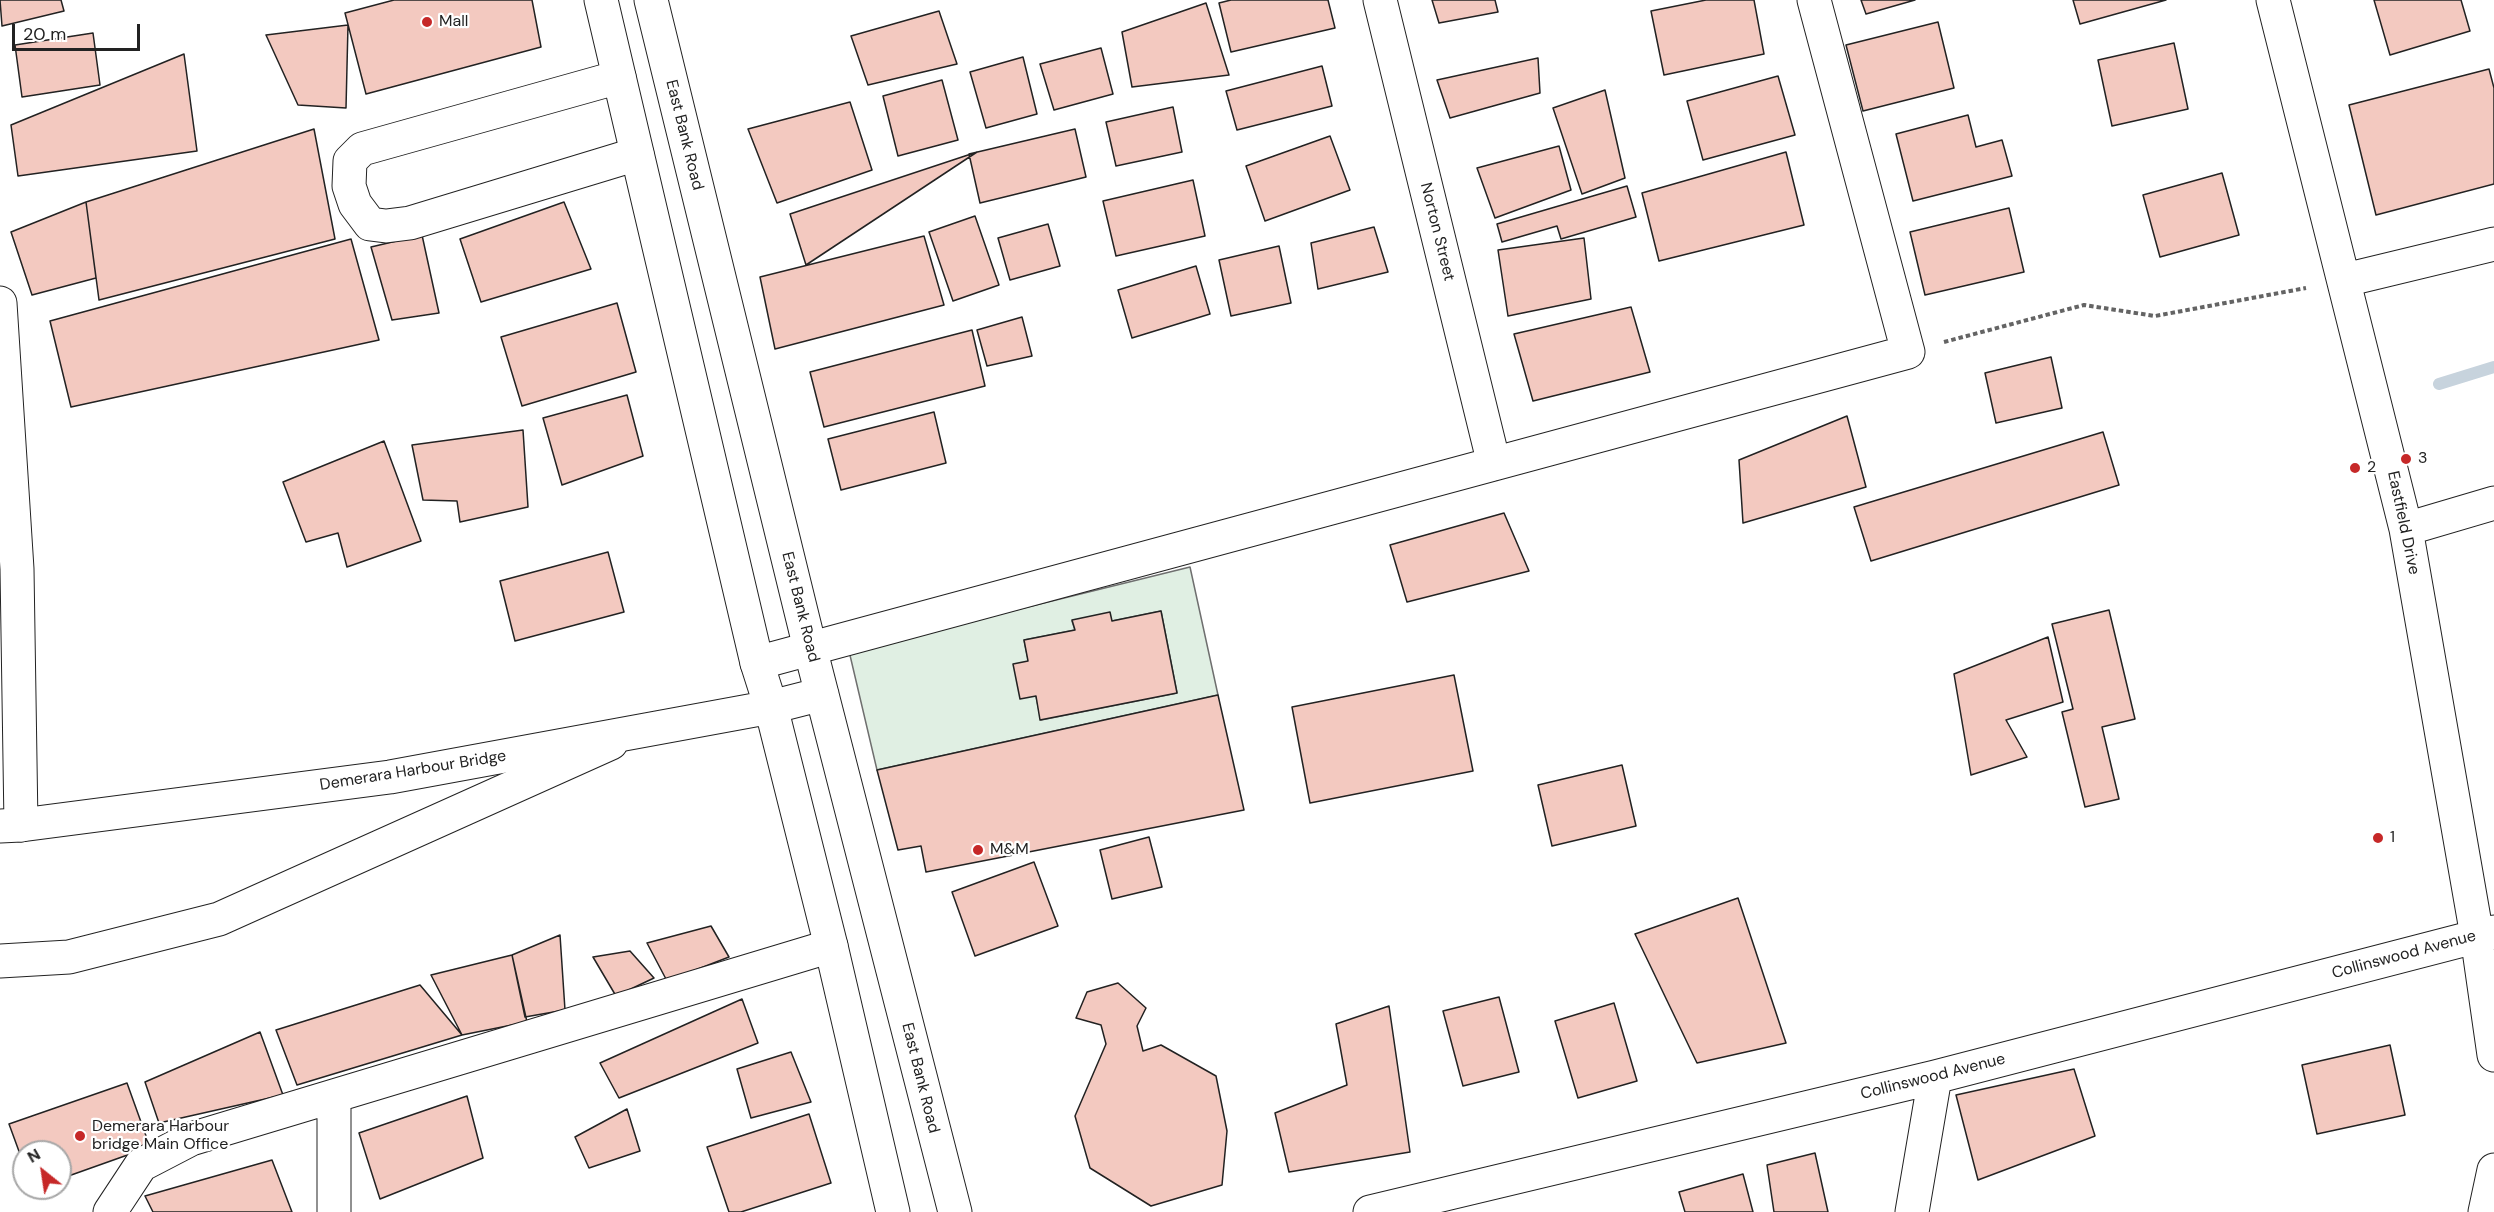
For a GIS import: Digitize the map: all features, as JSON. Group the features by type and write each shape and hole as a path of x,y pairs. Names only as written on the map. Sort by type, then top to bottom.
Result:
{"street":[{"path":"601,0 757,663 771,708 831,946 893,1212"},
{"name":"East Bank Road","path":"651,0 810,648 955,1212"},
{"name":"Norton Street","path":"1380,0 1494,464"},
{"path":"757,663 1908,352 1814,0"},
{"name":"Eastfield Drive","path":"2273,0 2406,529 2485,934 2494,1055"},
{"path":"619,77 362,149 350,161 349,186 355,204 370,224 386,226 410,223 637,154"},
{"path":"2345,280 2494,244"},
{"path":"0,303 17,569 11,825"},
{"path":"2406,529 2494,502"},
{"name":"Demerara Harbour Bridge","path":"11,825 390,777 771,708 822,694"},
{"path":"0,961 69,957 219,920 632,733"},
{"name":"Collinswood Avenue","path":"1370,1212 1935,1077 2485,934"},
{"path":"110,1212 141,1165 191,1139 831,946"},
{"path":"1912,1212 1935,1077"},
{"path":"334,1097 334,1212"},
{"path":"2485,1212 2494,1170"}],"path":[{"path":"1908,352 2084,305 2155,316 2345,280"}],"green space":[{"path":"1190,567 1218,695 877,770 849,651","holes":["1161,611 1177,693 1041,720 1024,640 1075,630 1072,621 1112,621"]}],"building":[{"path":"0,0 61,0 64,11 2,26"},
{"path":"394,0 532,0 541,47 366,94 345,13"},
{"path":"1231,0 1328,0 1335,28 1231,52 1219,3"},
{"path":"1432,0 1495,0 1498,12 1439,23"},
{"path":"1706,0 1754,0 1764,54 1664,75 1651,11"},
{"path":"1861,0 1915,0 1866,14"},
{"path":"2073,0 2166,0 2080,24"},
{"path":"2374,0 2461,0 2470,31 2390,55"},
{"path":"1206,3 1229,75 1132,87 1122,32"},
{"path":"939,11 957,64 868,85 851,36"},
{"path":"1938,22 1954,88 1863,111 1846,45"},
{"path":"348,25 346,108 298,105 266,35"},
{"path":"93,33 100,85 22,97 15,45"},
{"path":"2174,43 2188,109 2112,126 2098,60"},
{"path":"1101,48 1113,94 1054,110 1040,64"},
{"path":"184,54 197,151 18,176 11,125"},
{"path":"1023,57 1037,114 986,128 970,72"},
{"path":"1538,58 1540,93 1450,118 1437,80"},
{"path":"1322,66 1332,106 1237,130 1226,91"},
{"path":"2489,69 2494,88 2494,184 2376,215 2349,105"},
{"path":"1778,76 1795,135 1703,160 1687,101"},
{"path":"942,80 958,140 898,156 883,96"},
{"path":"1605,90 1625,178 1582,194 1553,108"},
{"path":"850,102 872,170 777,203 748,129"},
{"path":"1173,107 1182,152 1116,166 1106,122"},
{"path":"1968,115 1976,147 2002,140 2012,176 1913,201 1896,134"},
{"path":"314,129 335,239 99,300 86,202"},
{"path":"1075,129 1086,177 980,203 969,154"},
{"path":"1330,136 1350,190 1265,221 1246,166"},
{"path":"1559,146 1571,190 1495,218 1477,168"},
{"path":"977,152 806,265 790,214"},
{"path":"1786,152 1804,225 1659,261 1642,193"},
{"path":"2222,173 2239,235 2160,257 2143,195"},
{"path":"1193,180 1205,236 1116,256 1103,201"},
{"path":"1627,186 1636,217 1561,239 1557,226 1502,242 1497,224"},
{"path":"86,202 96,278 32,295 11,232"},
{"path":"564,202 591,269 481,302 460,239"},
{"path":"2009,208 2024,272 1925,295 1910,232"},
{"path":"975,216 999,285 953,301 929,232"},
{"path":"1048,224 1060,266 1010,280 998,238"},
{"path":"1374,227 1388,272 1318,289 1311,243"},
{"path":"422,235 439,313 392,320 371,247"},
{"path":"924,236 944,305 775,349 760,277"},
{"path":"1584,238 1591,299 1508,316 1498,250"},
{"path":"351,239 379,340 71,407 50,321"},
{"path":"1279,246 1291,303 1231,316 1219,260"},
{"path":"1196,266 1210,314 1132,338 1118,290"},
{"path":"617,303 636,372 522,406 501,337"},
{"path":"1631,307 1650,372 1533,401 1514,334"},
{"path":"1022,317 1032,356 987,366 977,330"},
{"path":"972,330 985,386 824,427 810,372"},
{"path":"2051,357 2062,408 1996,423 1985,373"},
{"path":"627,395 643,456 562,485 543,418"},
{"path":"934,412 946,463 841,490 828,439"},
{"path":"1847,416 1866,487 1743,523 1739,460"},
{"path":"523,430 528,507 460,522 457,501 423,500 412,445"},
{"path":"2103,432 2119,485 1871,561 1854,507"},
{"path":"384,441 421,541 347,567 338,533 306,542 283,482"},
{"path":"1504,513 1529,571 1407,602 1390,545"},
{"path":"608,552 624,612 515,641 500,581"},
{"path":"2109,610 2135,719 2102,727 2119,799 2085,807 2062,712 2073,709 2052,624"},
{"path":"1161,611 1177,693 1040,720 1036,696 1020,699 1013,664 1028,661 1024,640 1075,630 1072,620 1110,612 1112,621"},
{"path":"2048,637 2063,702 2006,720 2027,757 1971,775 1954,674"},
{"path":"1454,675 1473,771 1310,803 1292,707"},
{"path":"1218,695 1244,810 926,872 921,846 898,850 877,770"},
{"path":"1622,765 1636,826 1552,846 1538,785"},
{"path":"1149,837 1162,887 1112,899 1100,850"},
{"path":"1034,862 1058,926 975,956 952,892"},
{"path":"1738,898 1786,1043 1697,1063 1635,934"},
{"path":"711,926 729,957 667,981 647,943"},
{"path":"560,935 565,1010 525,1017 512,955"},
{"path":"630,951 654,978 616,996 593,957"},
{"path":"512,955 527,1022 462,1035 431,975"},
{"path":"1118,983 1146,1008 1137,1026 1143,1051 1161,1045 1216,1076 1227,1131 1222,1185 1151,1206 1090,1168 1075,1116 1106,1044 1101,1025 1076,1018 1087,992"},
{"path":"420,985 462,1035 297,1085 276,1030"},
{"path":"1499,997 1519,1072 1463,1086 1443,1011"},
{"path":"742,999 758,1043 619,1098 600,1063"},
{"path":"1614,1003 1637,1081 1578,1098 1555,1021"},
{"path":"1389,1006 1410,1152 1289,1172 1275,1113 1347,1085 1336,1024"},
{"path":"260,1032 283,1095 159,1123 145,1082"},
{"path":"2390,1045 2405,1115 2317,1134 2302,1065"},
{"path":"791,1052 811,1102 751,1118 737,1069"},
{"path":"2074,1069 2095,1136 1978,1180 1956,1095"},
{"name":"Demerara Harbour bridge Main Office","path":"127,1083 150,1147 72,1175 72,1140 15,1140 9,1124"},
{"path":"467,1096 483,1158 380,1199 359,1133"},
{"path":"627,1109 640,1151 589,1168 575,1137"},
{"path":"809,1114 831,1183 741,1212 729,1212 707,1147"},
{"path":"1815,1153 1828,1212 1774,1212 1767,1165"},
{"path":"272,1160 292,1212 153,1212 145,1196"},
{"path":"1743,1174 1753,1212 1685,1212 1679,1192"}],"waterway":[{"path":"2439,384 2494,367"}],"place":[{"name":"Mall","path":"427,22"},
{"name":"3","path":"2406,459"},
{"name":"2","path":"2355,468"},
{"name":"1","path":"2378,838"},
{"name":"M&M","path":"978,850"},
{"name":"Demerara Harbour bridge Main Office","path":"80,1136"}]}
